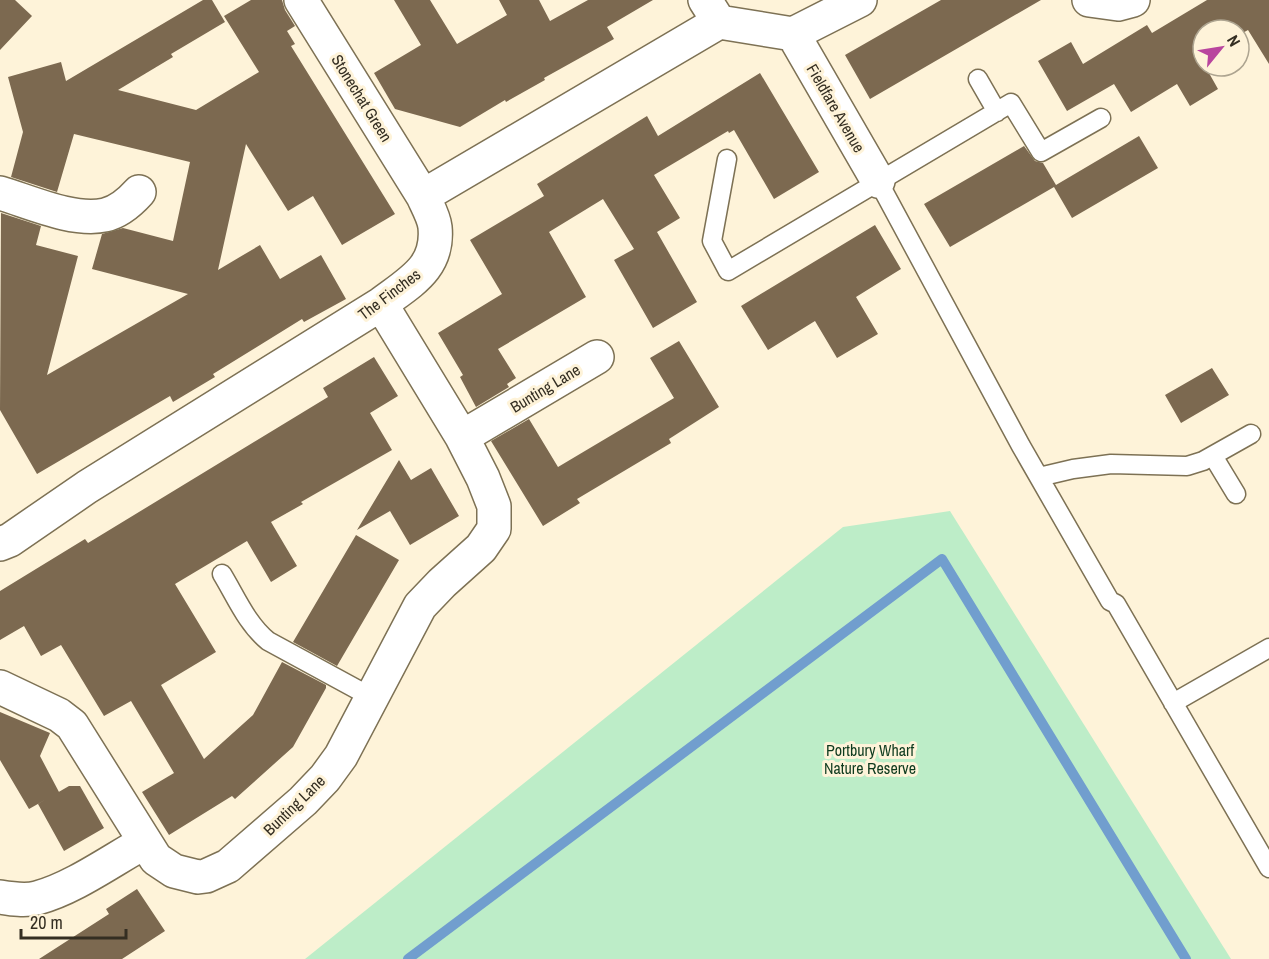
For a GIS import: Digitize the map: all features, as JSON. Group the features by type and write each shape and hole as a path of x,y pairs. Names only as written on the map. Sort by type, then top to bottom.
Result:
{"street":[{"name":"Stonechat Green","path":"301,0 423,196"},
{"path":"423,196 712,11 793,34 860,0"},
{"path":"1089,0 1118,4 1133,0"},
{"name":"Fieldfare Avenue","path":"793,34 878,181"},
{"path":"0,193 71,214 88,216 112,213 140,192"},
{"name":"The Finches","path":"0,544 10,540 87,488 381,304 422,273 432,252 435,226 423,196"},
{"name":"Bunting Lane","path":"0,687 59,715 72,725 156,859 174,871 189,876 206,876 228,866 303,801 325,778 341,756 420,606 481,548 494,529 494,506 483,478 462,437 381,304"},
{"name":"Bunting Lane","path":"462,437 597,357"},
{"path":"0,897 35,898 62,889 145,842"}],"lane":[{"path":"978,79 997,112"},
{"path":"727,159 712,241 728,271 1011,104 1041,153 1101,118"},
{"path":"878,181 1039,477 1110,601 1116,604 1269,868"},
{"path":"1039,477 1073,469 1111,464 1187,466 1213,456 1251,434"},
{"path":"1213,456 1236,494"},
{"path":"222,574 260,635 371,697"},
{"path":"1173,703 1269,648"}],"green space":[{"name":"Portbury Wharf Nature Reserve","path":"950,511 1231,959 305,959 843,527"}],"building":[{"path":"0,0 15,0 32,16 0,50"},
{"path":"203,0 212,0 225,22 171,54 173,57 118,90 196,110 259,72 224,16 251,0 282,0 295,26 287,31 295,44 291,46 395,214 342,245 313,196 288,211 246,144 218,270 260,245 280,279 321,255 346,299 304,322 302,319 213,374 215,377 173,402 170,396 37,474 0,410 1,213 41,226 36,245 78,256 47,375 188,294 92,269 102,234 123,228 173,241 190,162 74,134 57,192 11,177 23,132 8,77 61,62 66,81"},
{"path":"394,0 430,0 457,44 507,15 499,0 539,0 550,21 588,0 653,0 607,27 614,39 460,127 395,109 374,73 421,45"},
{"path":"941,0 1041,0 870,99 845,55"},
{"path":"1207,0 1269,0 1269,64 1251,35 1251,18 1191,18 1191,78 1212,78 1218,89 1190,106 1177,84 1131,112 1114,84 1067,111 1038,61 1071,42 1083,64 1147,25 1152,33"},
{"path":"760,73 819,172 774,199 734,130 729,133 728,131 654,175 680,218 657,232 697,302 653,328 614,260 634,249 603,199 549,232 586,297 498,349 516,378 507,384 509,387 476,407 460,377 463,375 438,333 502,294 470,240 544,196 537,184 647,116 658,136"},
{"path":"1139,136 1158,168 1072,218 1054,187 950,247 924,204 1024,146 1035,161 1043,163 1056,185"},
{"path":"875,225 901,269 856,297 878,334 837,358 815,321 768,350 741,306"},
{"path":"679,341 719,407 669,439 671,443 577,499 580,503 543,526 491,441 529,419 558,467 674,398 650,358"},
{"path":"374,357 398,396 370,413 392,450 301,502 303,504 271,522 297,566 271,582 247,541 175,584 216,652 161,685 204,759 253,715 282,662 326,685 326,688 293,747 235,799 232,796 169,835 142,792 174,773 131,701 104,716 61,645 41,656 24,626 0,640 0,591 85,539 88,543 328,397 323,388"},
{"path":"1212,368 1229,395 1181,423 1165,395"},
{"path":"399,460 411,480 431,468 459,516 410,545 390,511 357,530"},
{"path":"356,535 399,560 337,666 293,642"},
{"path":"0,712 50,733 40,756 59,792 29,809 0,760"},
{"path":"69,786 80,786 104,828 64,851 38,804"},
{"path":"137,889 165,931 122,959 39,959 109,914 106,909"}],"waterway":[{"path":"408,959 942,559 1186,959"}]}
